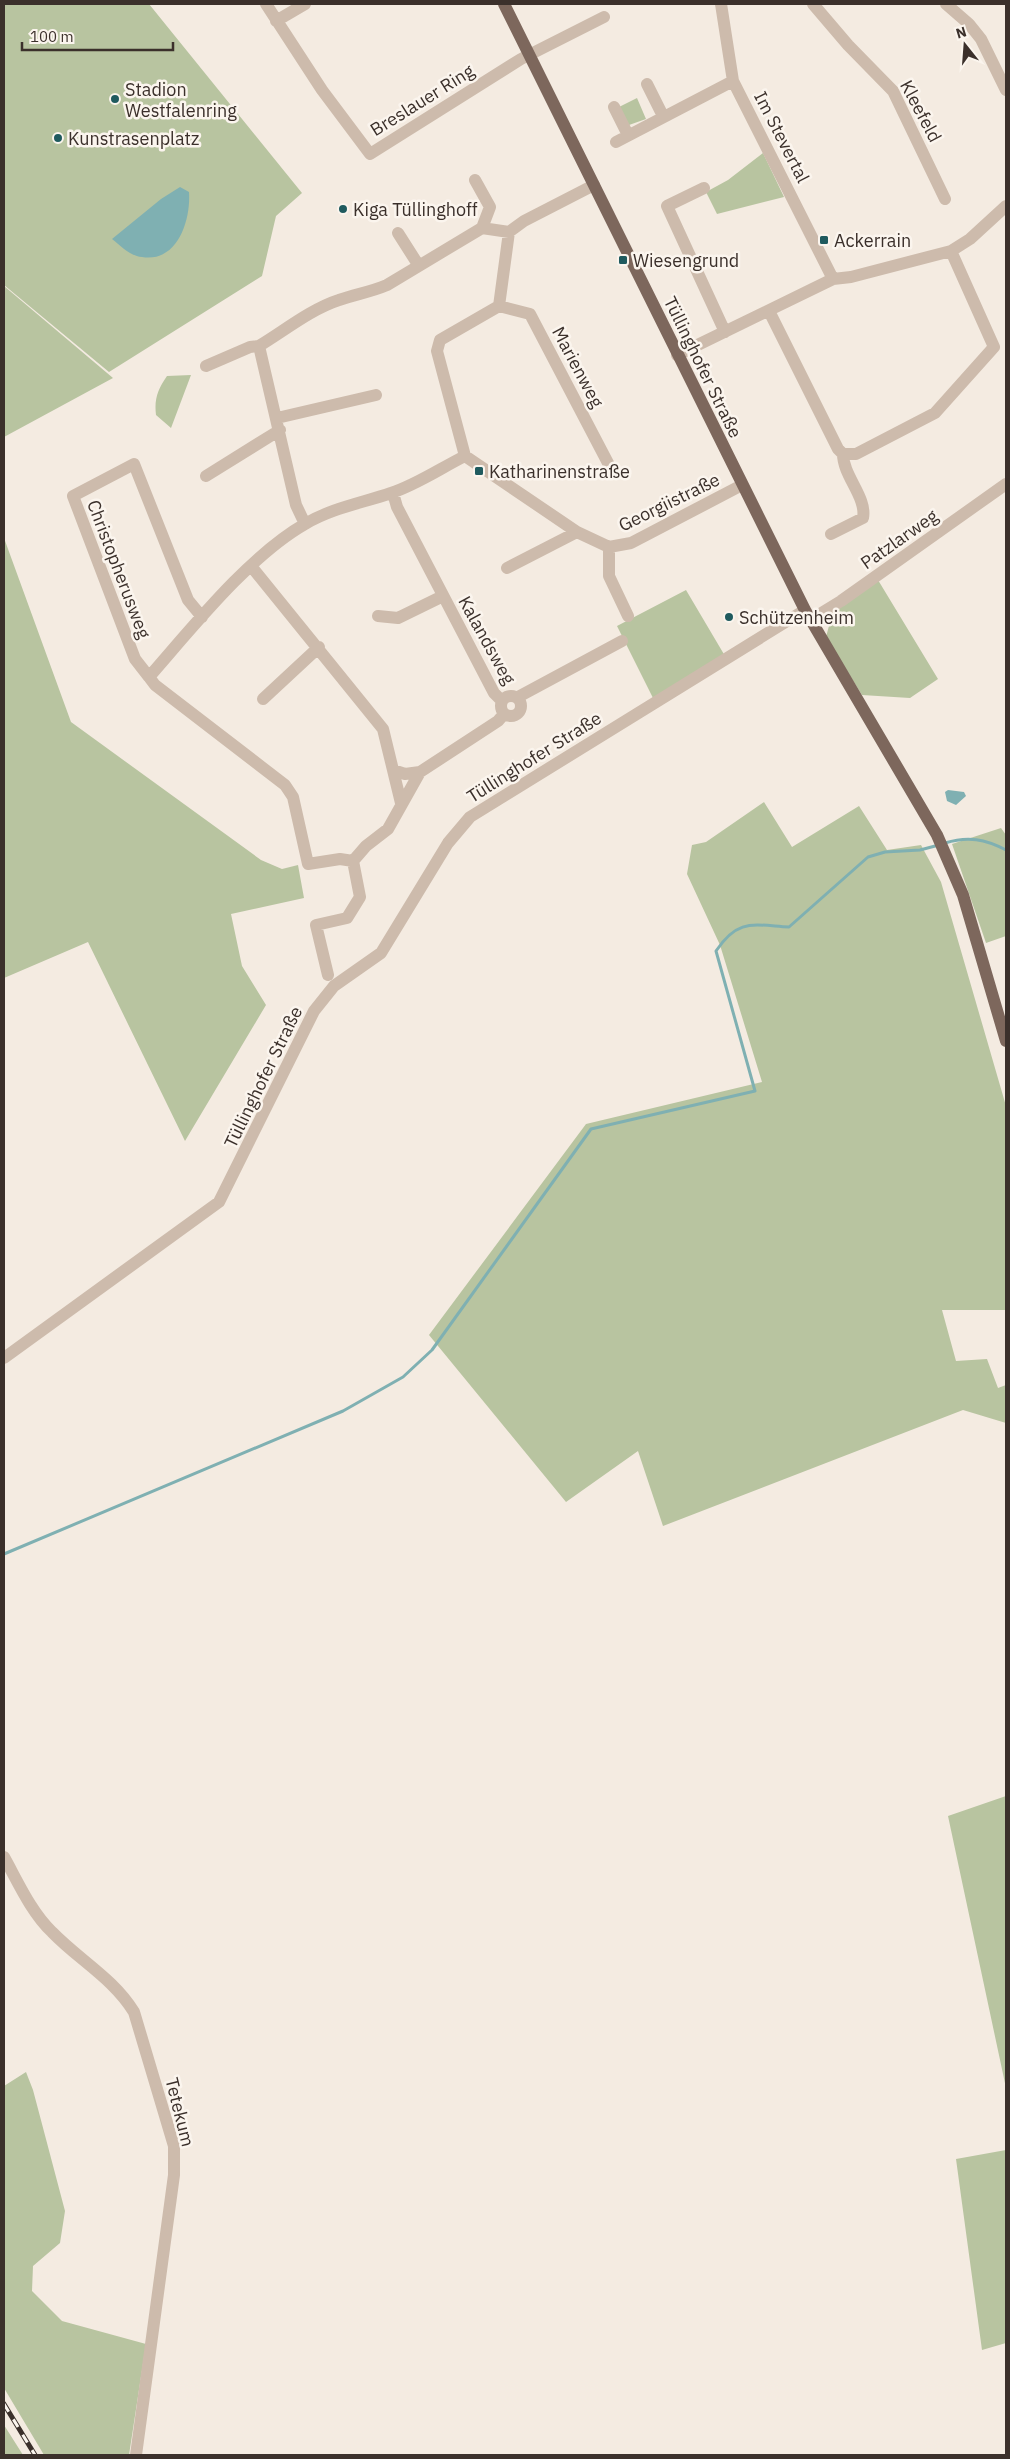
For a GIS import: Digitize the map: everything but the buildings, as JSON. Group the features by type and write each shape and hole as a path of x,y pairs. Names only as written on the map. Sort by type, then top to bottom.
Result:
{"main road":[{"name":"Tüllinghofer Straße","path":"504,4 807,615 946,853 963,895 1006,1041"}],"street":[{"name":"Breslauer Ring","path":"266,4 322,90 370,154 444,106 529,55"},
{"name":"Im Stevertal","path":"721,4 733,81 833,279"},
{"name":"Kleefeld","path":"813,4 848,45 893,91 945,199"},
{"path":"946,4 969,24 981,39 1006,90"},
{"path":"276,20 299,5"},
{"path":"529,55 604,17"},
{"path":"616,142 733,81"},
{"path":"647,84 663,116"},
{"path":"614,108 628,136"},
{"path":"206,366 250,347 259,346 320,308 339,300 371,292 482,228 490,207 475,180"},
{"path":"482,228 509,232 524,221 594,185"},
{"path":"704,188 667,206 725,332"},
{"path":"677,355 833,279 851,277 951,252 970,239 1006,206"},
{"path":"398,232 419,266"},
{"path":"353,861 340,859 308,864 293,797 285,785 155,685 149,677 202,617 251,566 305,524 331,511 393,493 465,456 437,351 440,340 451,332 500,306 509,232"},
{"path":"769,311 838,449 843,454 856,454 935,413 994,347 951,252"},
{"name":"Marienweg","path":"500,306 530,314 608,463"},
{"path":"259,346 296,505 305,524"},
{"path":"206,476 278,424 376,396"},
{"path":"831,534 863,518 864,510 843,466 843,454"},
{"name":"Georgiistraße","path":"465,456 577,532 609,547 631,543 742,485"},
{"name":"Christopherusweg","path":"149,677 134,659 73,496 134,464 188,600 202,617"},
{"name":"Patzlarweg","path":"807,615 841,602 1006,484"},
{"name":"Kalandsweg","path":"393,493 443,596 494,693 502,701"},
{"path":"507,568 577,532"},
{"name":"Georgiistraße","path":"609,547 609,576 628,616"},
{"path":"251,566 383,729 401,803"},
{"name":"Kalandsweg","path":"378,616 398,618 443,596"},
{"name":"Tüllinghofer Straße","path":"4,1358 219,1202 314,1011 334,986 381,953 448,843 470,817 807,615"},
{"path":"518,697 521,704 520,712 512,716 504,714 501,710 502,701 509,696 518,697 622,641"},
{"path":"263,699 318,647"},
{"path":"353,861 366,846 388,828 420,772 498,721 504,714"},
{"path":"393,770 405,774 420,772"},
{"path":"328,975 316,925 347,918 360,897 353,861"},
{"name":"Tetekum","path":"4,1857 32,1907 50,1930 73,1953 111,1982 124,1995 134,2012 174,2146 174,2175 136,2455"}],"green space":[{"name":"Stadion Westfalenring","path":"4,4 149,4 302,193 276,216 262,276 109,372 4,285"},
{"path":"637,98 646,119 629,125 617,108"},
{"path":"763,153 784,197 717,214 706,192 728,180"},
{"path":"4,286 113,378 4,437"},
{"path":"191,375 171,428 156,415 156,399 159,390 167,376"},
{"path":"4,538 71,722 261,860 282,869 298,865 304,898 231,914 242,966 266,1005 185,1141 88,942 4,978"},
{"path":"878,580 938,679 910,698 862,695 826,637 830,622 837,616 841,605"},
{"path":"686,590 725,656 654,700 617,626"},
{"path":"764,802 792,847 859,806 887,850 921,845 941,882 1006,1106 1006,1310 942,1310 956,1361 987,1359 998,1388 1006,1385 1006,1423 963,1410 663,1526 638,1451 566,1502 429,1335 586,1124 762,1082 720,945 687,874 692,845 706,842"},
{"path":"1001,828 1006,835 1006,936 986,943 952,844"},
{"path":"1006,1796 1006,2088 948,1816"},
{"path":"26,2072 33,2090 65,2211 60,2243 33,2266 32,2291 62,2321 146,2344 129,2455 44,2455 4,2388 4,2086"},
{"path":"1006,2150 1006,2343 982,2350 956,2159"},
{"path":"4,2425 23,2455 4,2455"}],"water":[{"path":"180,187 189,192 188,214 180,237 165,253 154,257 134,255 112,239 161,199"},
{"path":"948,790 964,792 966,796 956,805 947,801 945,792"}],"waterway":[{"path":"945,843 969,839 991,843 1006,850"},
{"path":"4,1554 343,1411 403,1377 432,1350 591,1129 755,1091 716,951 724,940 739,928 747,926 789,927 868,857 885,852 920,850 939,845"}],"railway":[{"path":"4,2404 35,2455"}],"place":[{"name":"Stadion Westfalenring","path":"115,99"},
{"name":"Kunstrasenplatz","path":"58,138"},
{"name":"Kiga Tüllinghoff","path":"343,209"},
{"name":"Ackerrain","path":"824,240"},
{"name":"Wiesengrund","path":"623,260"},
{"name":"Katharinenstraße","path":"479,471"},
{"name":"Schützenheim","path":"729,617"}]}
